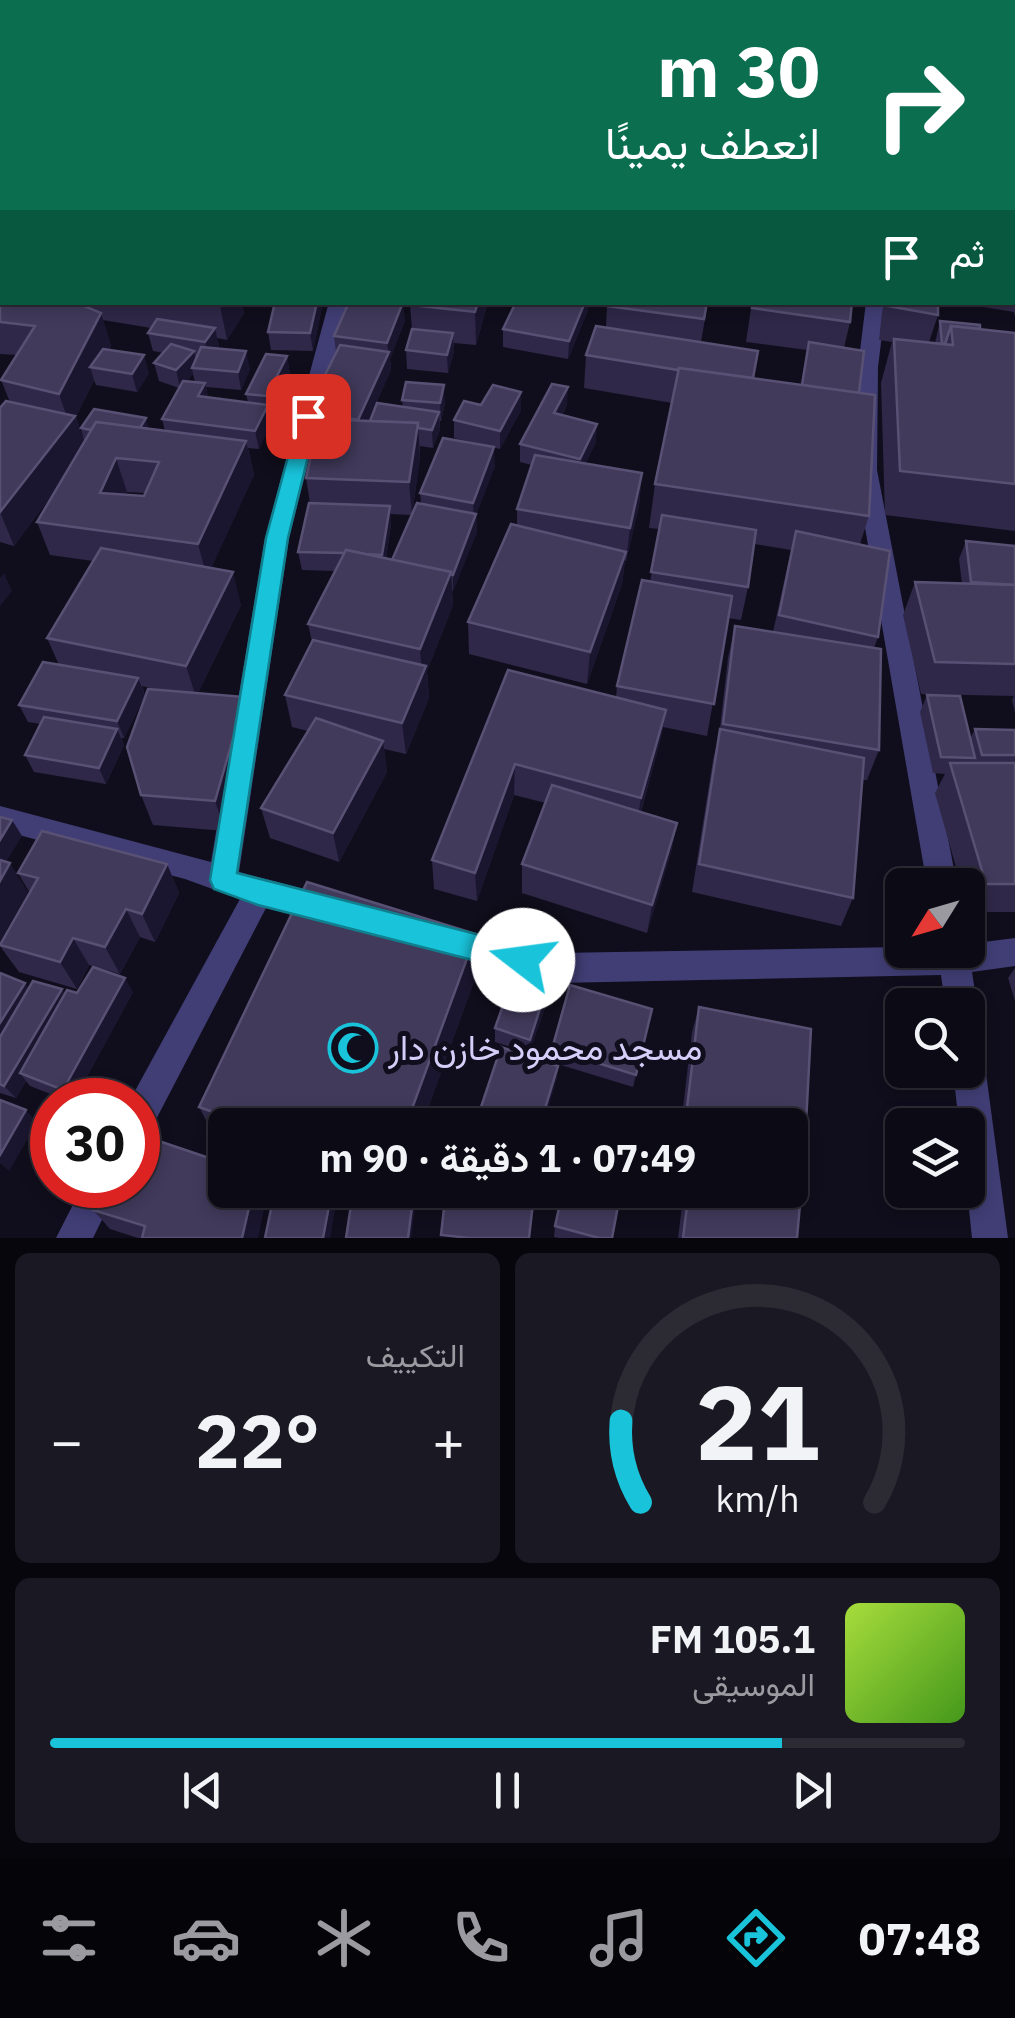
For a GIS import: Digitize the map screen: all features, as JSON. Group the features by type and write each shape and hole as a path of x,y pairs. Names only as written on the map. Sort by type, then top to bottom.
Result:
{"street":[{"path":"223,880 277,538 338,305"},
{"path":"876,305 868,367 866,470 939,868"},
{"path":"0,818 185,866 258,893 353,915"},
{"path":"160,1078 258,893"},
{"path":"408,930 557,968 885,957"},
{"path":"985,953 1015,952"},
{"path":"972,1088 990,1238"},
{"path":"74,1238 90,1208"}],"building":[{"path":"82,305 101,313 59,394 1,380 35,326 0,322 0,306"},
{"path":"274,305 316,305 310,333 268,332"},
{"path":"348,305 402,305 387,343 334,336"},
{"path":"410,305 477,305 475,312"},
{"path":"515,305 584,305 569,341 503,329"},
{"path":"607,305 706,305 704,319"},
{"path":"752,305 852,305 850,322 752,308"},
{"path":"938,305 938,315 888,306"},
{"path":"157,319 215,328 205,342 148,333"},
{"path":"940,321 980,325 980,329 951,326 942,344"},
{"path":"596,326 758,351 753,378 586,355"},
{"path":"951,326 1015,333 1015,484 900,471 894,339 953,345"},
{"path":"412,329 453,333 447,355 406,350"},
{"path":"809,342 864,351 859,393 802,385"},
{"path":"171,344 194,351 176,370 154,363"},
{"path":"340,345 389,352 358,420 307,411"},
{"path":"201,347 246,351 238,372 192,368"},
{"path":"103,349 144,355 132,374 90,367"},
{"path":"266,354 287,356 267,396 246,394"},
{"path":"679,368 875,395 869,516 655,484"},
{"path":"183,381 205,383 198,396 268,405 255,431 162,419"},
{"path":"406,382 444,385 440,403 402,400"},
{"path":"552,384 568,387 554,413 597,424 580,459 520,444"},
{"path":"493,385 521,392 500,431 454,420 464,401 481,405"},
{"path":"6,401 75,416 0,512 0,408"},
{"path":"377,403 439,412 432,430 418,428 418,423 370,421"},
{"path":"94,409 146,418 140,428 96,422 91,430 81,428"},
{"path":"319,419 418,423 409,482 306,478"},
{"path":"96,422 246,441 198,544 37,522","holes":["116,458 159,462 144,496 100,493"]},
{"path":"443,438 494,447 473,503 420,493"},
{"path":"535,455 642,473 630,528 517,509"},
{"path":"309,503 390,506 382,555 346,550 298,552"},
{"path":"417,503 476,514 453,575 392,560"},
{"path":"662,515 756,530 748,587 651,572"},
{"path":"511,524 626,552 590,652 468,622"},
{"path":"796,531 890,551 878,637 779,615"},
{"path":"966,541 1015,546 1015,585 971,582"},
{"path":"101,548 233,572 186,666 47,638"},
{"path":"346,550 451,572 420,649 308,624"},
{"path":"642,580 732,596 714,704 617,686"},
{"path":"915,582 1015,585 1015,664 935,662"},
{"path":"735,626 881,649 879,750 723,724"},
{"path":"313,640 426,666 402,723 285,695"},
{"path":"43,662 138,678 117,721 19,705"},
{"path":"508,670 666,710 641,798 515,764 475,873 432,860"},
{"path":"148,689 245,697 215,801 141,795 127,747"},
{"path":"927,695 960,696 975,758 941,757"},
{"path":"44,717 117,729 99,768 25,755"},
{"path":"316,718 383,741 333,833 261,808"},
{"path":"720,729 864,758 853,898 699,864"},
{"path":"975,729 1015,730 1015,755 982,755"},
{"path":"950,763 1015,763 1015,884 986,884 985,868 981,868"},
{"path":"552,785 677,823 652,905 522,864"},
{"path":"0,817 12,820 0,840"},
{"path":"42,831 167,864 142,914 126,909 105,947 73,938 60,962 0,945 38,878 18,873"},
{"path":"0,860 10,863 0,881"},
{"name":"مسجد محمود خازن دار","path":"307,882 476,934 412,1108 208,1110 199,1107"},
{"path":"93,967 125,978 70,1078 33,1078 20,1073 67,990 77,993"},
{"path":"0,973 25,983 0,1023"},
{"path":"512,980 546,990 530,1040 495,1028"},
{"path":"33,981 62,989 4,1086 0,1084 0,1037"},
{"path":"570,985 652,1009 636,1075 552,1049"},
{"path":"699,1007 811,1029 807,1108 687,1108"},
{"path":"501,1047 558,1066 545,1108 481,1108"},
{"path":"0,1100 26,1110 0,1155"},
{"path":"160,1141 208,1158 208,1208 249,1208 242,1238 142,1238 145,1226 93,1210 160,1208"},
{"path":"271,1208 329,1208 323,1238 265,1238"},
{"path":"351,1208 412,1208 408,1238 346,1238"},
{"path":"444,1208 532,1208 529,1238 441,1235"},
{"path":"559,1208 618,1208 612,1238 555,1226"},
{"path":"687,1208 800,1208 797,1238 683,1238"}],"place":[{"name":"مسجد محمود خازن دار","path":"353,1048"}],"route":[{"path":"308,416 277,538 223,880 258,893 523,960"}]}
